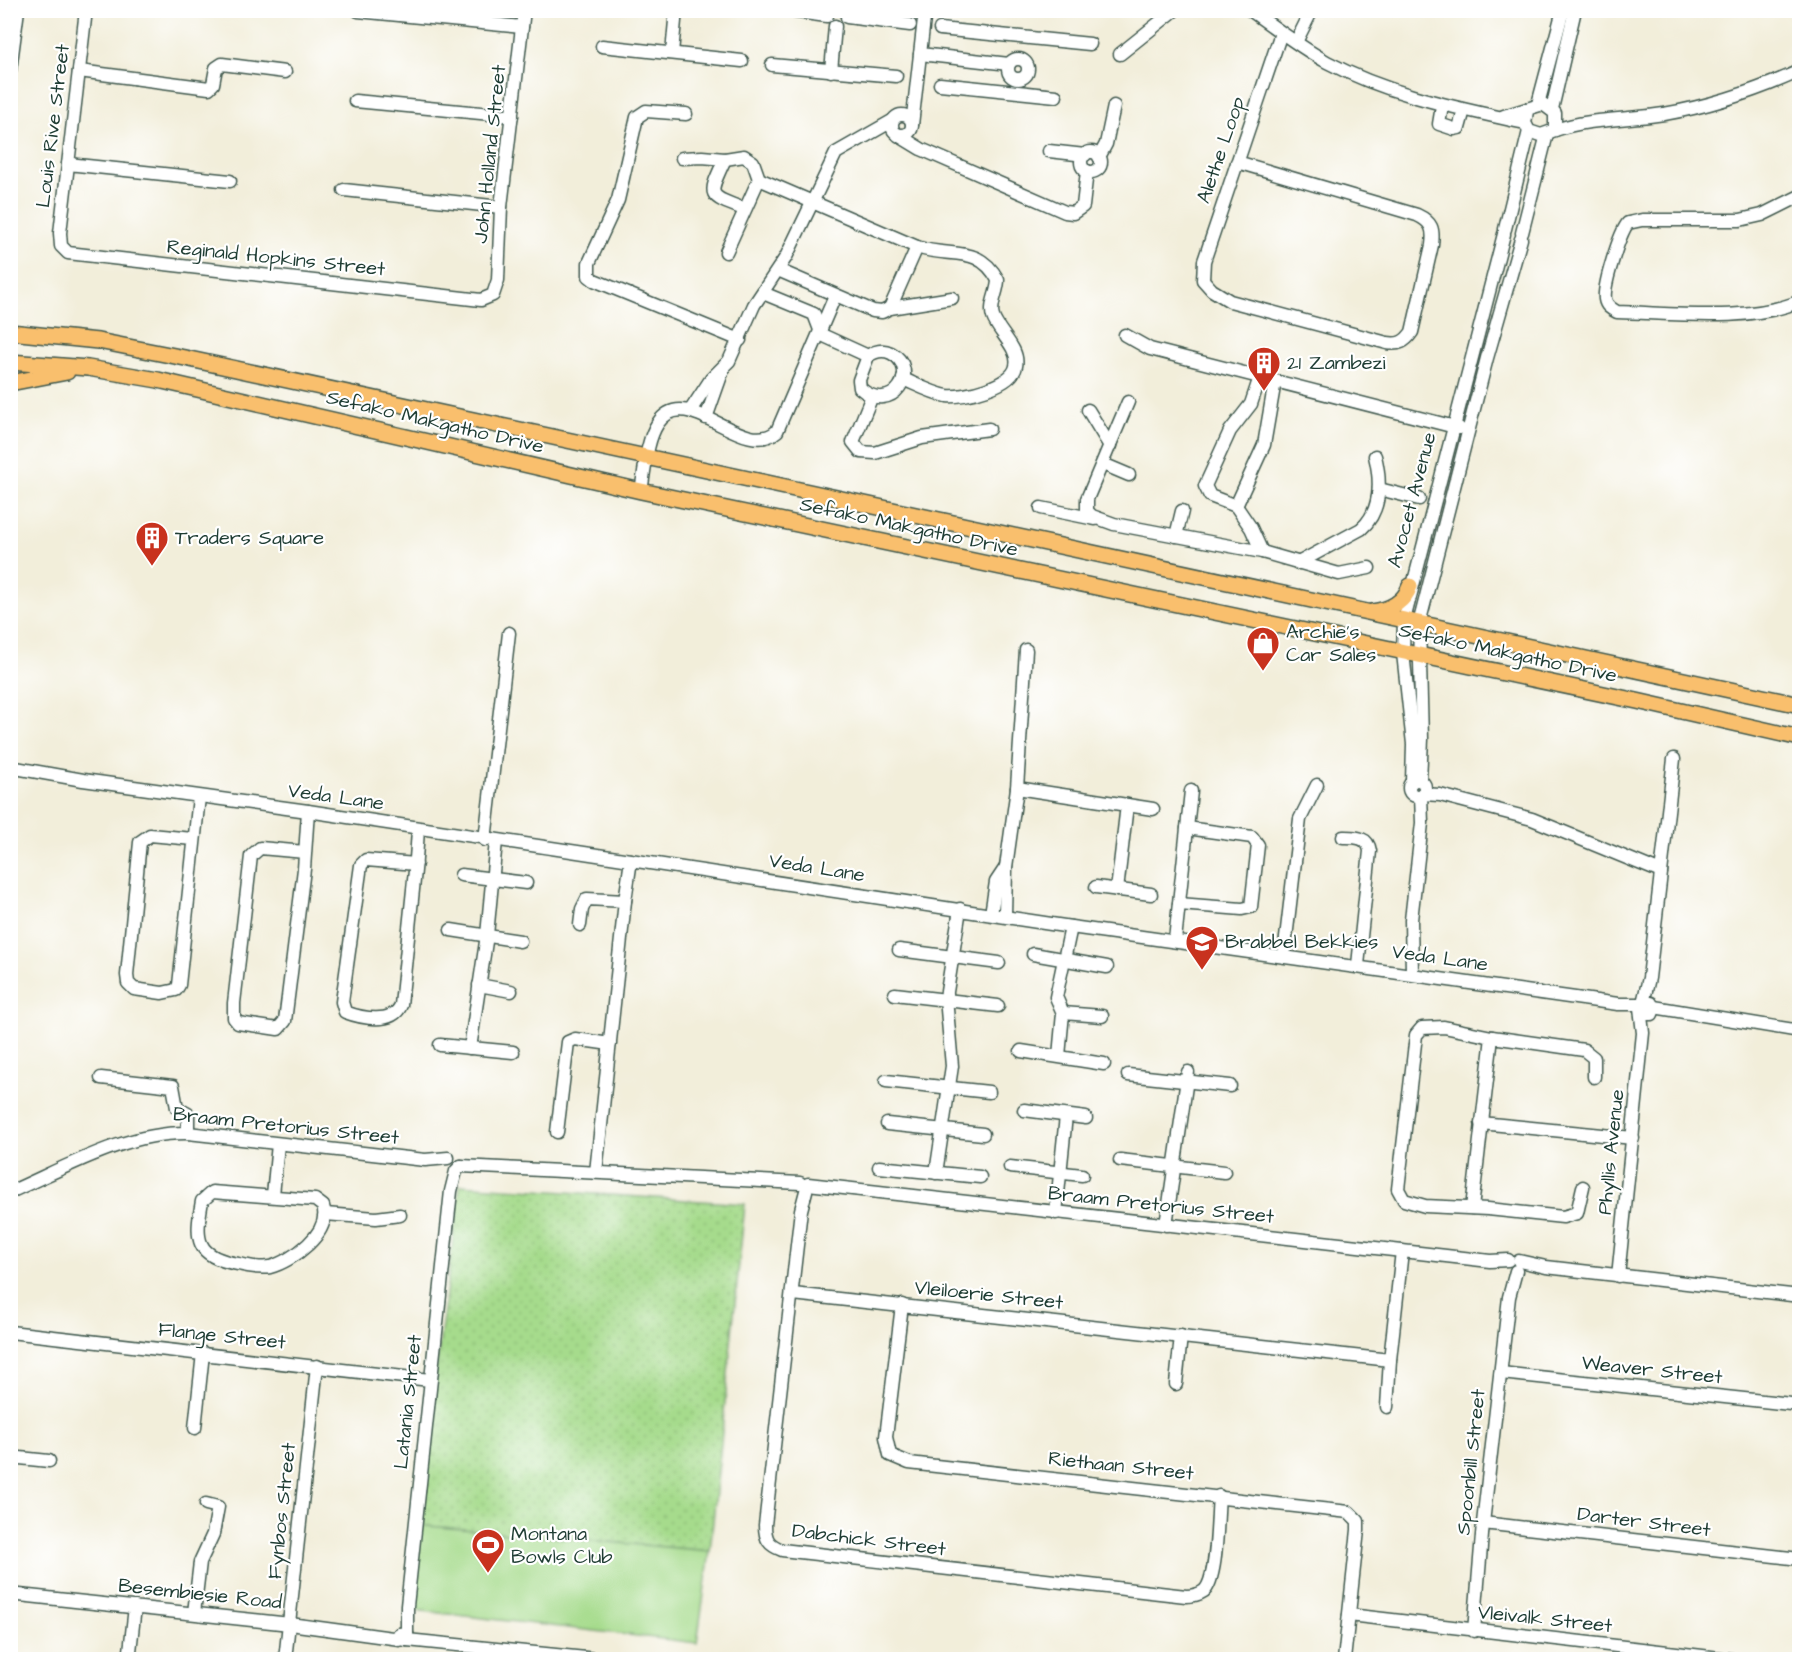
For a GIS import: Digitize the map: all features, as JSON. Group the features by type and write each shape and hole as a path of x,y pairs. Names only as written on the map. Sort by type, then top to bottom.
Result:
{"main road":[{"name":"Sefako Makgatho Drive","path":"10,332 84,339 185,358 646,459 1800,705"},
{"name":"Sefako Makgatho Drive","path":"10,362 88,368 176,384 641,491 1800,738"},
{"path":"10,383 88,368"},
{"path":"1357,611 1373,612 1393,606 1407,595 1410,586"}],"street":[{"path":"10,70 18,10"},
{"name":"Louis Rive Street","path":"62,246 60,233 86,10"},
{"name":"John Holland Street","path":"489,298 496,289 498,280 501,207 524,10"},
{"path":"672,53 676,10"},
{"path":"782,10 828,13 830,23 836,26 844,23 846,14 910,25"},
{"path":"706,418 723,370 740,340 754,305 778,270 836,153 877,128 894,129 904,135 914,104 925,10"},
{"path":"1120,54 1175,10"},
{"path":"1250,10 1281,33 1326,61 1358,76 1442,106 1500,117 1530,117 1553,111 1579,122"},
{"path":"1296,42 1312,10"},
{"name":"Avocet Avenue","path":"1412,974 1411,920 1422,823 1419,791 1422,739 1411,654 1404,620 1410,586 1505,231 1530,117 1563,10"},
{"path":"1553,111 1575,10"},
{"path":"358,11 522,27"},
{"path":"831,71 836,26"},
{"path":"940,29 1090,44"},
{"name":"Alethe Loop","path":"1237,162 1417,215 1429,222 1433,228 1432,244 1412,332 1400,344 1364,337 1230,301 1212,291 1203,280 1204,261 1237,162 1281,33"},
{"path":"1013,61 1018,37"},
{"path":"602,46 742,61"},
{"path":"920,54 1026,63 1028,69 1025,75 1017,79 1016,92"},
{"path":"79,71 209,88 213,84 216,68 222,64 285,72"},
{"path":"772,65 896,76"},
{"path":"1530,117 1534,134 1551,132 1579,122 1636,118 1733,97 1800,71"},
{"path":"940,84 1056,96"},
{"path":"355,101 512,116"},
{"path":"1099,157 1106,144 1114,106"},
{"path":"1442,106 1439,124 1454,129 1459,128 1464,110"},
{"path":"686,114 646,111 637,117 618,200 589,263 589,276 740,340"},
{"name":"Avocet Avenue","path":"1411,654 1494,332 1551,132 1553,111"},
{"path":"894,129 897,116 909,123 914,145"},
{"path":"894,129 914,145 1065,212 1073,213 1083,206 1087,171 1081,164 1085,155"},
{"path":"1049,151 1085,155 1094,153 1099,157 1101,163 1099,169 1087,171"},
{"path":"682,158 725,159 735,156 750,158 759,179 917,247 928,251 979,258 993,269 999,284 993,316 1016,358 1014,372 1001,383 956,396 934,392 903,379"},
{"path":"725,159 712,187 713,194 716,198 744,209"},
{"path":"68,164 230,181"},
{"path":"726,252 759,179"},
{"path":"344,190 501,207"},
{"path":"1800,196 1762,214 1740,220 1642,220 1628,223 1621,236 1605,296 1608,307 1617,312 1768,312 1800,301"},
{"name":"Reginald Hopkins Street","path":"62,246 68,253 77,256 469,300 489,298"},
{"path":"890,308 917,247"},
{"path":"778,270 873,311 882,312 890,308 952,298"},
{"path":"763,293 814,314 822,335 830,341 868,356"},
{"path":"641,491 646,459 660,421 676,410 690,411 754,438 772,435 782,422 835,296"},
{"path":"1125,335 1150,349 1470,430"},
{"path":"880,351 893,354 902,365 903,379 896,392 890,396 872,396 859,385 868,356 880,351"},
{"path":"690,411 711,379 723,370"},
{"path":"1260,377 1251,404 1230,431 1205,486 1210,495 1236,506 1251,528 1262,552"},
{"path":"1236,506 1264,445 1275,381"},
{"path":"872,396 853,442 861,452 875,453 922,438 989,429"},
{"path":"1099,519 1089,513 1087,506 1128,402"},
{"path":"1088,410 1110,446"},
{"path":"1298,562 1365,526 1371,517 1379,489 1380,479 1375,456"},
{"path":"1103,464 1129,475"},
{"path":"1379,489 1419,499"},
{"path":"1041,508 1262,552 1339,574 1369,568"},
{"path":"1176,536 1182,511"},
{"path":"1239,548 1251,528"},
{"path":"470,1048 492,879 491,841 510,633"},
{"path":"1005,916 1006,867 1017,788 1026,650"},
{"name":"Phyllis Avenue","path":"1618,1276 1674,759"},
{"name":"Veda Lane","path":"10,767 1071,927 1358,965 1647,1009"},
{"path":"1284,955 1300,819 1317,785"},
{"path":"1017,788 1153,809"},
{"path":"1175,940 1191,791"},
{"path":"1419,791 1532,819 1662,872"},
{"path":"193,840 150,835 140,842 127,975 134,989 168,993 176,990 179,985 199,797"},
{"path":"1117,890 1126,805"},
{"path":"305,852 260,848 250,856 234,1003 234,1018 238,1023 278,1029 285,1021 305,852 308,811"},
{"path":"1179,903 1242,909 1251,907 1258,845 1251,837 1187,828"},
{"path":"416,864 375,859 366,860 361,865 344,987 343,1009 345,1012 386,1018 399,1011 416,864 418,829"},
{"path":"1342,837 1366,841 1370,851 1358,965"},
{"path":"596,1172 624,901 631,860"},
{"path":"991,914 996,882 1006,867"},
{"path":"461,875 526,883"},
{"path":"1096,887 1151,894"},
{"path":"580,925 582,909 587,898 624,901"},
{"path":"936,1173 952,1058 946,1018 946,998 960,909"},
{"path":"1059,1056 1062,1013 1056,997 1071,927"},
{"path":"451,930 520,941"},
{"path":"899,950 999,963"},
{"path":"1033,954 1107,967"},
{"path":"479,985 511,991"},
{"path":"896,994 946,998 998,1006"},
{"path":"1647,1009 1800,1032"},
{"path":"1062,1013 1102,1016"},
{"path":"1582,1187 1579,1209 1569,1216 1409,1203 1400,1196 1398,1186 1416,1035 1420,1030 1426,1027 1444,1027 1590,1052 1594,1058 1594,1077"},
{"path":"1472,1208 1492,1037"},
{"path":"557,1132 568,1042 575,1040 610,1044"},
{"path":"440,1045 513,1052"},
{"path":"1022,1051 1104,1064"},
{"path":"1128,1075 1187,1077 1230,1086"},
{"path":"1166,1225 1187,1077"},
{"path":"101,1078 173,1086 177,1108 188,1114 188,1133"},
{"path":"886,1081 989,1092"},
{"path":"1024,1110 1086,1118"},
{"path":"1056,1213 1066,1116"},
{"path":"1481,1123 1633,1138"},
{"path":"887,1124 983,1134"},
{"name":"Braam Pretorius Street","path":"10,1192 130,1141 162,1133 188,1133 453,1165 780,1184 803,1188 827,1187 1490,1261 1513,1266"},
{"path":"273,1195 278,1144"},
{"path":"1120,1160 1224,1172"},
{"name":"Latania Street","path":"403,1636 453,1165"},
{"path":"879,1167 980,1177"},
{"path":"1010,1167 1082,1175"},
{"name":"Dabchick Street","path":"803,1188 793,1294 765,1525 766,1539 772,1546 782,1551 1197,1595 1207,1587 1211,1574 1219,1497"},
{"path":"212,1192 273,1195 315,1200 321,1203 325,1214 320,1229 305,1247 276,1264 258,1268 218,1261 209,1255 198,1230 204,1196 212,1192"},
{"path":"325,1214 376,1218 400,1215"},
{"path":"1387,1407 1402,1251"},
{"path":"1513,1266 1532,1266 1800,1296"},
{"name":"Spoonbill Street","path":"1474,1631 1483,1523 1513,1266"},
{"name":"Vleiloerie Street","path":"793,1294 1390,1360"},
{"name":"Riethaan Street","path":"902,1305 886,1437 887,1450 896,1459 1219,1497 1335,1508 1354,1516 1358,1530 1344,1659"},
{"name":"Flange Street","path":"10,1332 430,1380"},
{"path":"1176,1384 1181,1336"},
{"path":"195,1428 203,1353"},
{"name":"Fynbos Street","path":"285,1659 317,1366"},
{"name":"Weaver Street","path":"1501,1373 1800,1405"},
{"path":"10,1457 49,1461"},
{"path":"194,1613 200,1562 213,1534 218,1507 206,1504"},
{"name":"Darter Street","path":"1483,1523 1800,1559"},
{"name":"Besembiesie Road","path":"10,1594 385,1636 403,1636 559,1657 606,1659"},
{"path":"129,1659 135,1607"},
{"name":"Vleivalk Street","path":"1349,1615 1474,1631 1737,1659"}],"green space":[{"path":"460,1185 745,1204 710,1551 416,1525"},
{"path":"416,1525 710,1551 697,1643 406,1609"}],"place":[{"name":"21 Zambezi","path":"1264,392"},
{"name":"Traders Square","path":"152,567"},
{"name":"Archie's Car Sales","path":"1263,672"},
{"name":"Brabbel Bekkies","path":"1202,971"},
{"name":"Montana Bowls Club","path":"488,1574"}]}
